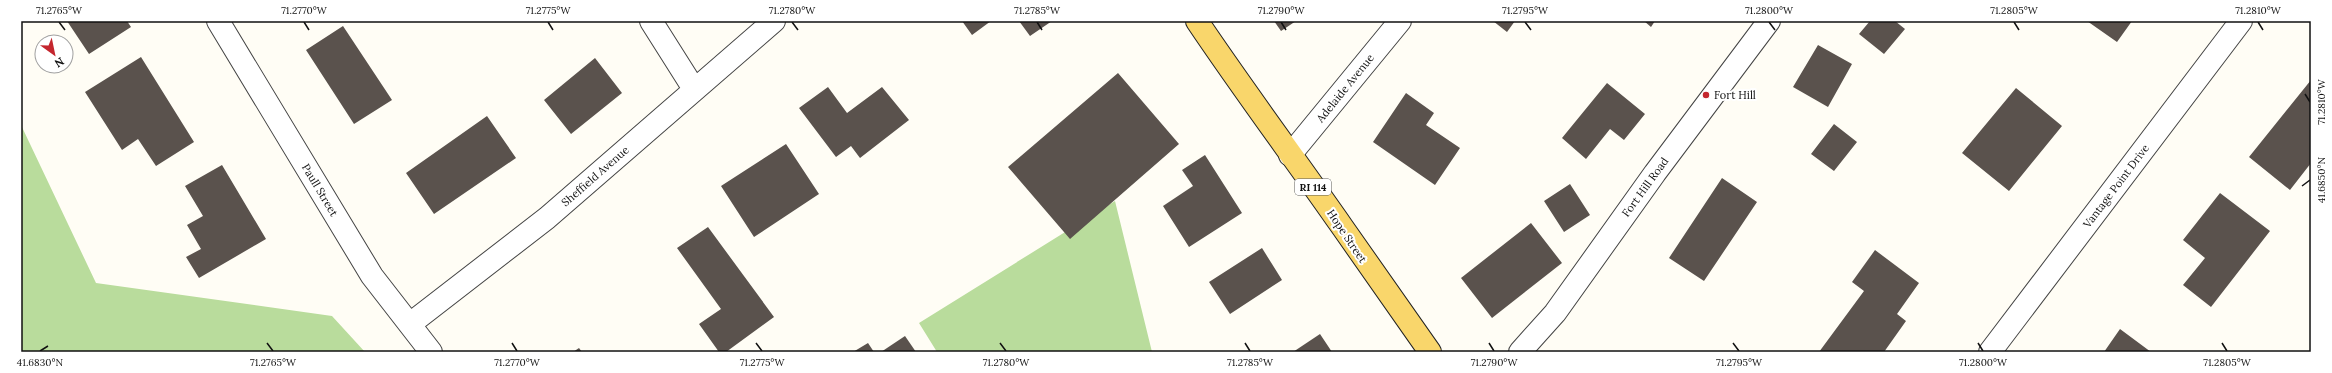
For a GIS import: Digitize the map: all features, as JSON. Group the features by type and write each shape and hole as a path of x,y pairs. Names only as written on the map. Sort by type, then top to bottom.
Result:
{"main road":[{"name":"Hope Street","path":"1197,21 1430,352"}],"street":[{"name":"Paull Street","path":"218,21 372,276 431,352"},
{"path":"651,21 694,89"},
{"name":"Sheffield Avenue","path":"410,324 547,218 774,21"},
{"name":"Adelaide Avenue","path":"1290,155 1400,21"},
{"name":"Fort Hill Road","path":"1520,352 1555,313 1654,173 1769,21"},
{"name":"Vantage Point Drive","path":"1990,352 2241,21"}],"green space":[{"path":"21,125 96,283 332,316 365,352 21,352"},
{"path":"1115,201 1152,352 937,352 919,323"}],"building":[{"path":"67,21 127,21 131,27 89,54"},
{"path":"962,21 991,21 972,35"},
{"path":"1019,21 1052,21 1030,36"},
{"path":"1274,21 1296,21 1281,31"},
{"path":"1493,21 1515,21 1507,32"},
{"path":"1644,21 1655,21 1651,27"},
{"path":"1870,21 1895,21 1905,29 1884,54 1859,34"},
{"path":"2087,21 2132,21 2117,42"},
{"path":"343,26 392,100 354,124 306,50"},
{"path":"1818,45 1852,64 1828,107 1793,87"},
{"path":"141,57 194,142 156,166 138,139 122,150 85,92"},
{"path":"595,58 622,93 571,134 544,100"},
{"path":"1118,73 1179,144 1070,239 1008,167"},
{"path":"2311,80 2311,163 2290,190 2249,157"},
{"path":"1607,83 1645,114 1624,140 1610,129 1586,159 1562,138"},
{"path":"828,87 847,113 882,87 909,120 860,158 851,146 836,157 799,108"},
{"path":"2016,88 2062,126 2009,191 1962,153"},
{"path":"1406,93 1434,113 1426,125 1460,148 1435,185 1373,142"},
{"path":"487,116 516,158 434,214 406,173"},
{"path":"1834,124 1857,142 1834,171 1811,154"},
{"path":"786,144 819,194 754,237 721,186"},
{"path":"1205,155 1242,213 1189,247 1163,206 1193,186 1182,170"},
{"path":"222,165 266,239 199,278 186,257 201,249 187,225 203,216 185,186"},
{"path":"1722,178 1757,202 1704,281 1669,258"},
{"path":"1570,184 1590,215 1564,232 1544,201"},
{"path":"2220,193 2270,231 2211,307 2183,285 2205,258 2183,240"},
{"path":"1531,223 1562,263 1492,318 1461,278"},
{"path":"708,227 774,317 726,352 719,352 699,324 721,309 677,248"},
{"path":"1262,248 1282,280 1230,314 1209,282"},
{"path":"1875,250 1919,283 1897,314 1906,321 1884,352 1819,352 1864,291 1852,282"},
{"path":"2120,329 2151,352 2104,352"},
{"path":"1320,334 1332,352 1293,352"},
{"path":"905,336 916,352 881,352"},
{"path":"868,343 874,352 853,352"},
{"path":"579,348 582,352 573,352"}],"place":[{"name":"Fort Hill","path":"1706,95"}]}
